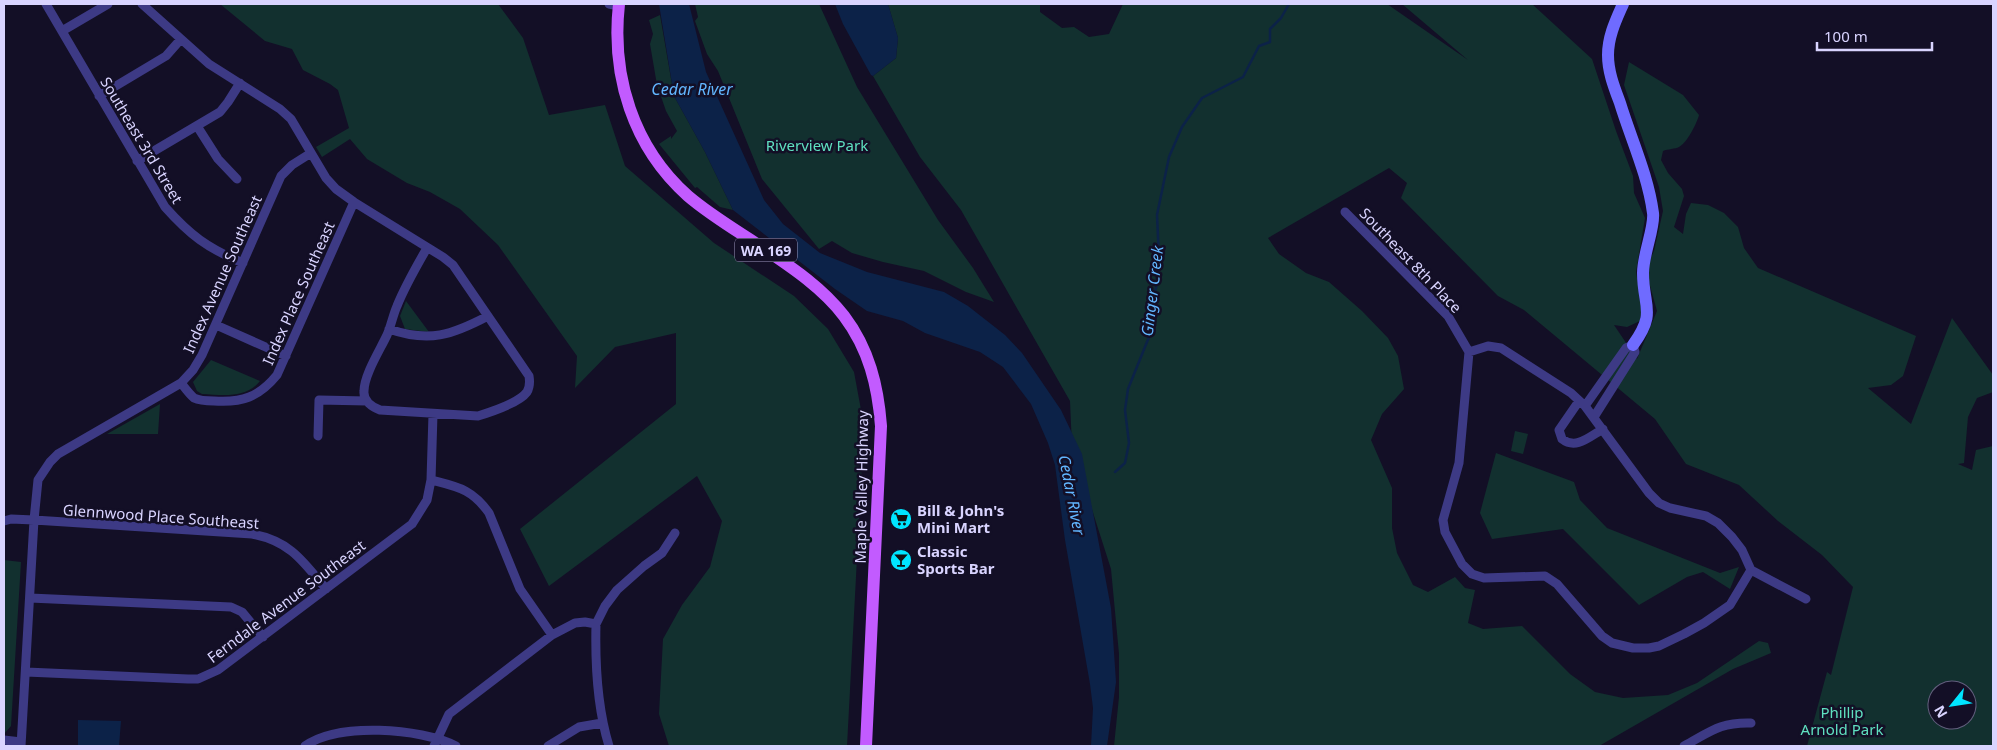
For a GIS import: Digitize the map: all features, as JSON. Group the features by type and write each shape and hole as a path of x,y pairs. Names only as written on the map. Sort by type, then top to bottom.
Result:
{"main road":[{"name":"Maple Valley Highway","path":"616,5 618,59 626,99 639,133 659,164 674,183 695,202 812,283 844,316 868,356 878,393 881,426 866,746"}],"street":[{"name":"Southeast 3rd Street","path":"46,4 164,207 183,228 200,242 243,263"},
{"path":"62,30 108,4"},
{"path":"142,4 209,64 280,109 291,119 326,178 354,202 443,257 452,265 524,366 529,376 530,385 526,393 491,412 478,416 380,410 372,407 363,394 365,382 389,329 396,307 427,248"},
{"path":"1602,429 1571,445 1562,439 1559,430 1626,348 1633,345 1647,321 1648,307 1643,280 1643,262 1653,215 1648,189 1610,74 1608,54 1610,34 1623,4"},
{"path":"99,96 166,56 181,39"},
{"path":"137,161 220,112 240,83"},
{"path":"197,126 218,159 238,178"},
{"name":"Index Avenue Southeast","path":"21,744 38,480 50,462 69,446 181,383 193,370 216,325 281,176 292,165 311,153"},
{"name":"Index Place Southeast","path":"181,383 195,398 233,402 257,394 268,386 277,375 286,356 354,202"},
{"name":"Southeast 8th Place","path":"1346,212 1448,316 1469,352"},
{"path":"389,329 423,337 441,336 463,329 488,316"},
{"path":"216,325 286,356"},
{"path":"1594,417 1636,352 1633,345"},
{"path":"1751,570 1730,605 1684,634 1659,646 1649,648 1633,648 1612,643 1602,636 1558,584 1545,576 1484,578 1472,574 1462,564 1445,532 1443,520 1459,463 1469,352 1488,346 1501,348 1532,366 1582,404 1594,417 1649,493 1659,503 1670,508 1706,516 1718,523 1742,550 1751,570 1806,599"},
{"path":"318,436 319,400 367,401"},
{"name":"Ferndale Avenue Southeast","path":"26,672 198,678 218,670 412,524 427,500 431,480 433,414"},
{"path":"431,480 460,487 474,495 482,503 489,513 520,589 552,635"},
{"name":"Glennwood Place Southeast","path":"4,521 11,519 34,520 242,534 269,538 300,556 326,589"},
{"path":"609,746 602,722 596,664 596,624 605,606 617,590 662,553 674,533"},
{"path":"30,598 231,607 242,612 263,637"},
{"path":"436,742 449,714 457,706 552,635 575,623 596,624"},
{"path":"548,746 579,727 602,722"},
{"path":"1684,746 1732,722 1751,723"},
{"path":"304,746 313,740 338,732 359,730 419,734 436,742 456,746"},
{"path":"4,740 21,744"}],"green space":[{"path":"220,4 498,4 523,38 549,115 605,105 625,166 714,243 794,296 828,329 854,372 864,426 847,746 669,746 659,714 663,639 682,605 710,567 722,521 697,476 549,586 520,529 676,404 676,333 615,347 575,388 577,356 498,245 460,209 430,192 407,183 367,159 350,139 322,157 316,147 349,128 338,90 303,70 292,49 265,41"},
{"name":"Riverview Park","path":"695,4 819,4 857,87 938,220 973,268 994,302 966,292 924,271 852,253 832,241 819,249 762,179 718,71 707,54 695,21 698,17"},
{"name":"Phillip Arnold Park","path":"888,4 1040,4 1040,12 1062,28 1074,27 1089,37 1109,34 1123,4 1387,4 1468,60 1402,4 1532,4 1592,59 1633,176 1634,193 1645,218 1636,272 1642,308 1640,321 1627,327 1614,325 1637,359 1657,311 1649,282 1648,264 1654,251 1663,211 1659,187 1624,85 1629,62 1683,95 1699,115 1698,119 1682,145 1663,151 1661,160 1668,173 1682,189 1684,196 1674,227 1683,234 1686,214 1691,203 1708,205 1724,213 1738,227 1744,248 1758,268 1916,336 1903,376 1891,385 1868,388 1911,424 1952,318 1993,375 1993,392 1977,398 1968,417 1964,463 1958,464 1972,470 1976,450 1993,446 1993,746 1807,746 1827,672 1831,675 1853,587 1822,555 1778,521 1739,485 1686,464 1655,419 1524,310 1498,296 1401,198 1407,183 1389,168 1268,238 1279,254 1306,273 1329,282 1362,311 1388,338 1398,356 1404,389 1382,414 1371,440 1392,488 1392,528 1397,553 1413,585 1428,592 1455,577 1465,588 1475,590 1468,623 1483,629 1522,626 1570,674 1595,692 1623,698 1668,695 1697,683 1759,641 1768,643 1771,653 1733,669 1599,746 1114,746 1119,697 1119,654 1111,569 1072,447 1070,401 961,210 920,157 873,76 896,58 898,38"},
{"path":"660,15 674,96 705,152 733,210 720,207 697,187 695,188 659,144 671,136 671,139 677,131 666,111 657,85 650,44 653,34 649,20"},
{"path":"406,301 429,332 405,329 400,316"},
{"path":"211,360 260,381 248,391 234,395 202,394 197,391 193,382"},
{"path":"160,404 158,434 107,434"},
{"path":"1515,431 1528,434 1523,454 1511,451"},
{"path":"1496,453 1574,482 1580,500 1607,528 1720,573 1739,567 1730,589 1703,572 1687,577 1639,605 1563,529 1492,539 1480,513"},
{"path":"4,560 21,562 11,726 4,734"}],"water":[{"name":"Cedar River","path":"659,4 689,4 706,72 764,200 783,224 820,253 867,272 944,292 968,306 1005,335 1022,353 1061,410 1082,454 1111,608 1116,682 1107,746 1091,746 1093,708 1090,684 1065,540 1055,465 1048,443 1031,404 1003,367 980,352 925,333 903,321 867,311 835,289 733,210 705,152 674,96"},
{"path":"835,4 888,4 898,38 896,58 873,76 871,75 843,24"},
{"path":"78,720 121,721 119,746 78,746"}],"waterway":[{"name":"Ginger Creek","path":"1115,472 1125,463 1129,443 1125,410 1128,389 1149,337 1149,311 1156,288 1159,258 1157,215 1169,157 1182,127 1202,98 1243,77 1259,46 1270,42 1270,29 1281,18 1289,4"}],"place":[{"name":"Bill & John's Mini Mart","path":"901,519"},
{"name":"Classic Sports Bar","path":"901,560"}]}
